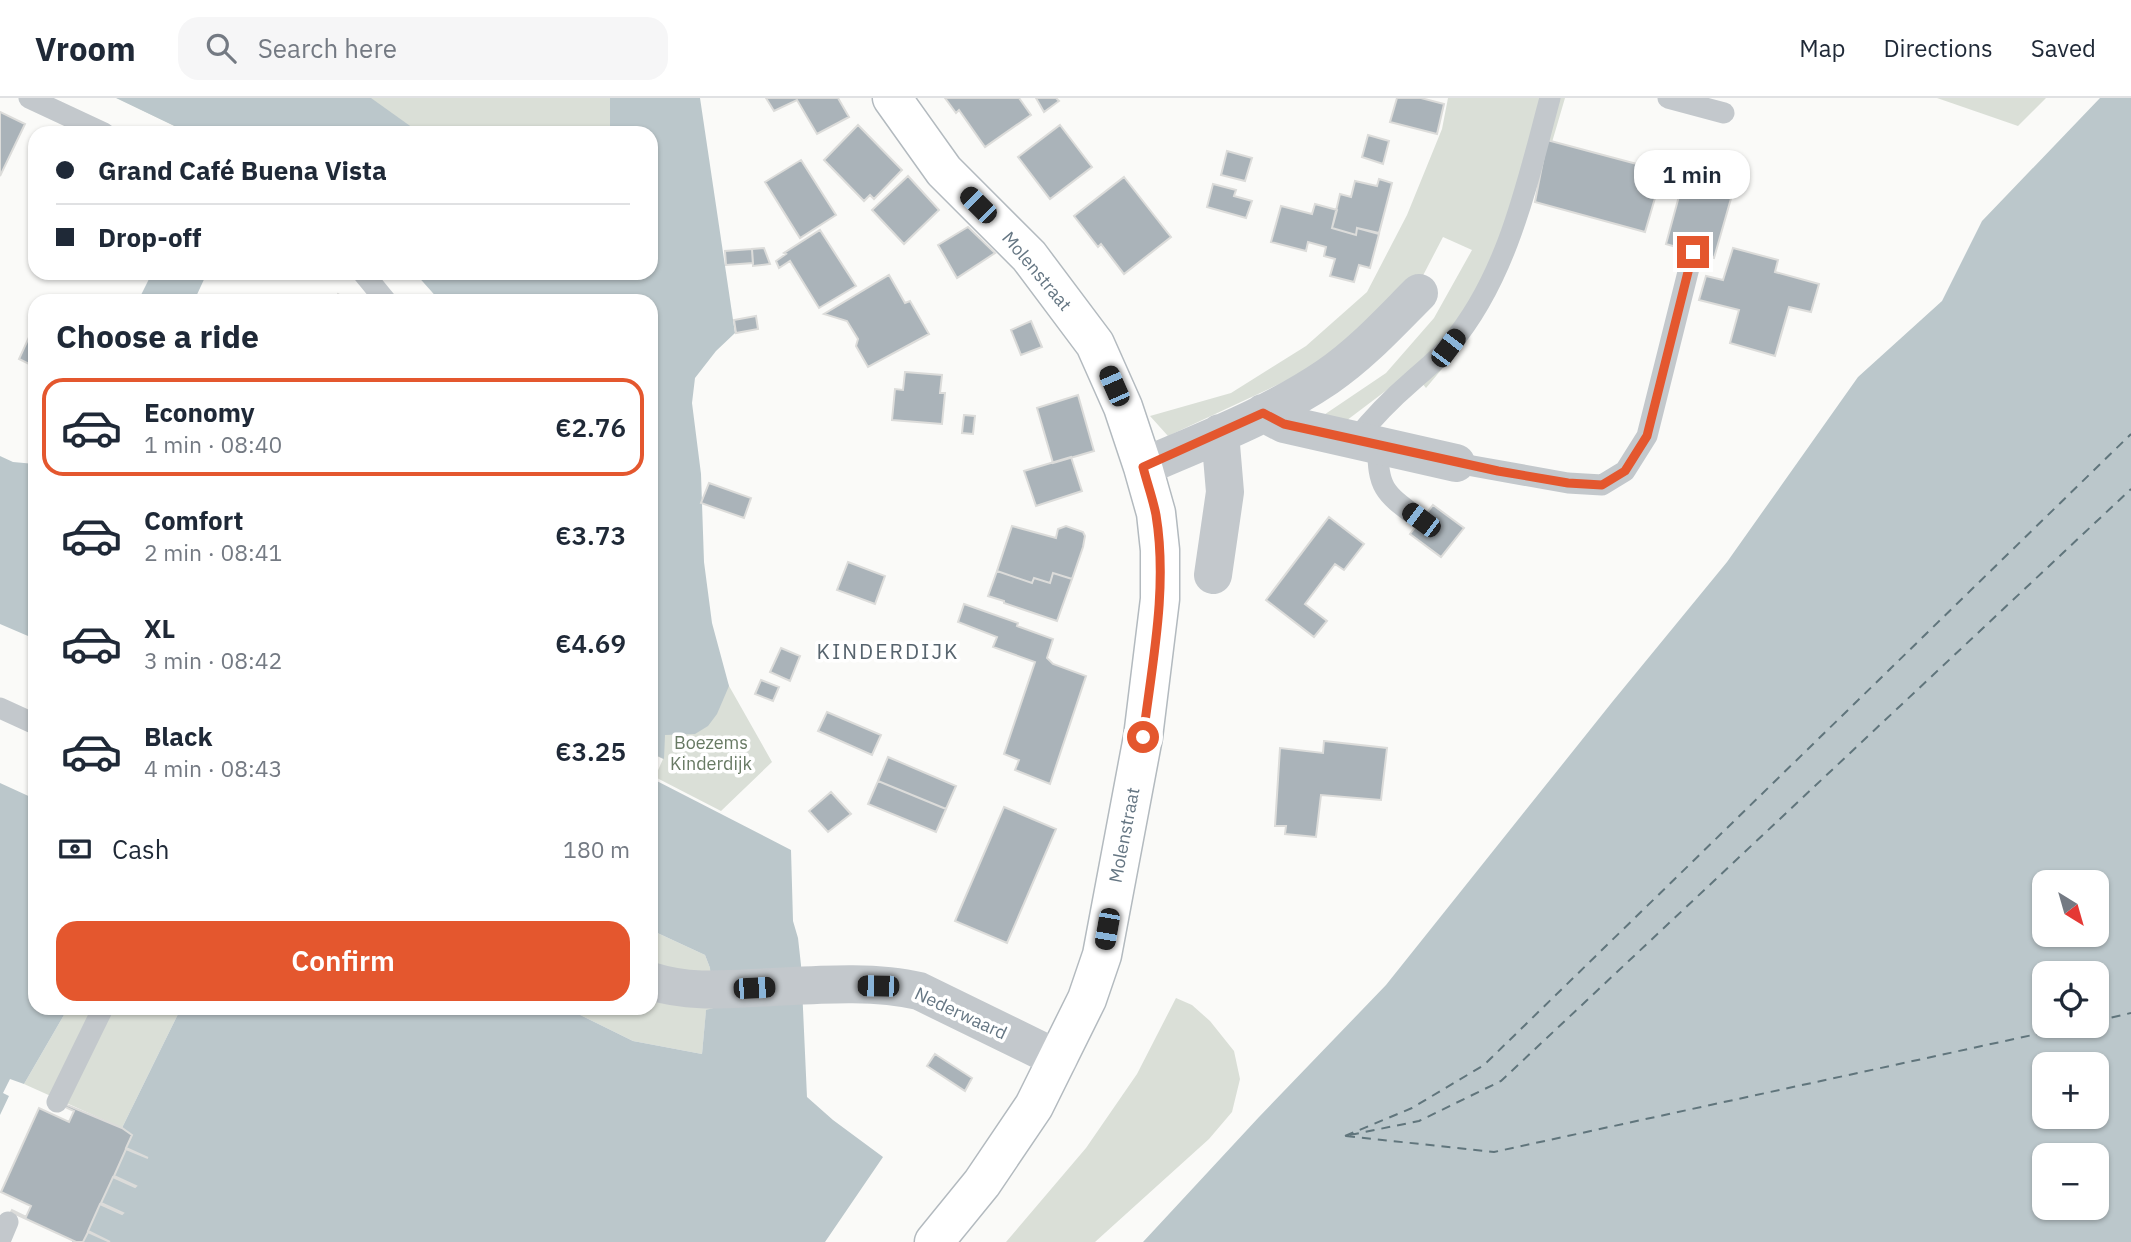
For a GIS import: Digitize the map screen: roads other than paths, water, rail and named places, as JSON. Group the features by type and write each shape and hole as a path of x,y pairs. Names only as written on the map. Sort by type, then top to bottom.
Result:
{"street":[{"name":"Molenstraat","path":"892,98 944,171 1029,256 1095,344 1123,407 1143,467 1156,513 1160,550 1160,599 1143,737 1102,955 1087,999 1034,1106 982,1183 934,1242"},
{"path":"1143,467 1263,413 1326,377 1349,360 1419,293"},
{"path":"1263,413 1284,424 1456,463"},
{"path":"1213,575 1225,492 1220,433"},
{"name":"Nederwaard","path":"658,983 706,990 897,986 919,991 1058,1059"}],"lane":[{"path":"29,98 89,126"},
{"path":"1421,520 1385,490 1366,442 1373,417 1448,348 1471,318 1491,283 1527,182 1550,98"},
{"path":"1668,98 1724,113"},
{"path":"1456,463 1568,483 1602,485 1625,471 1647,436 1693,252"},
{"path":"369,280 380,294"},
{"path":"0,708 28,721"},
{"path":"57,1102 100,1015"}],"district":[{"name":"KINDERDIJK","path":"888,651"}],"park label":[{"name":"Boezems Kinderdijk","path":"711,752"}]}
